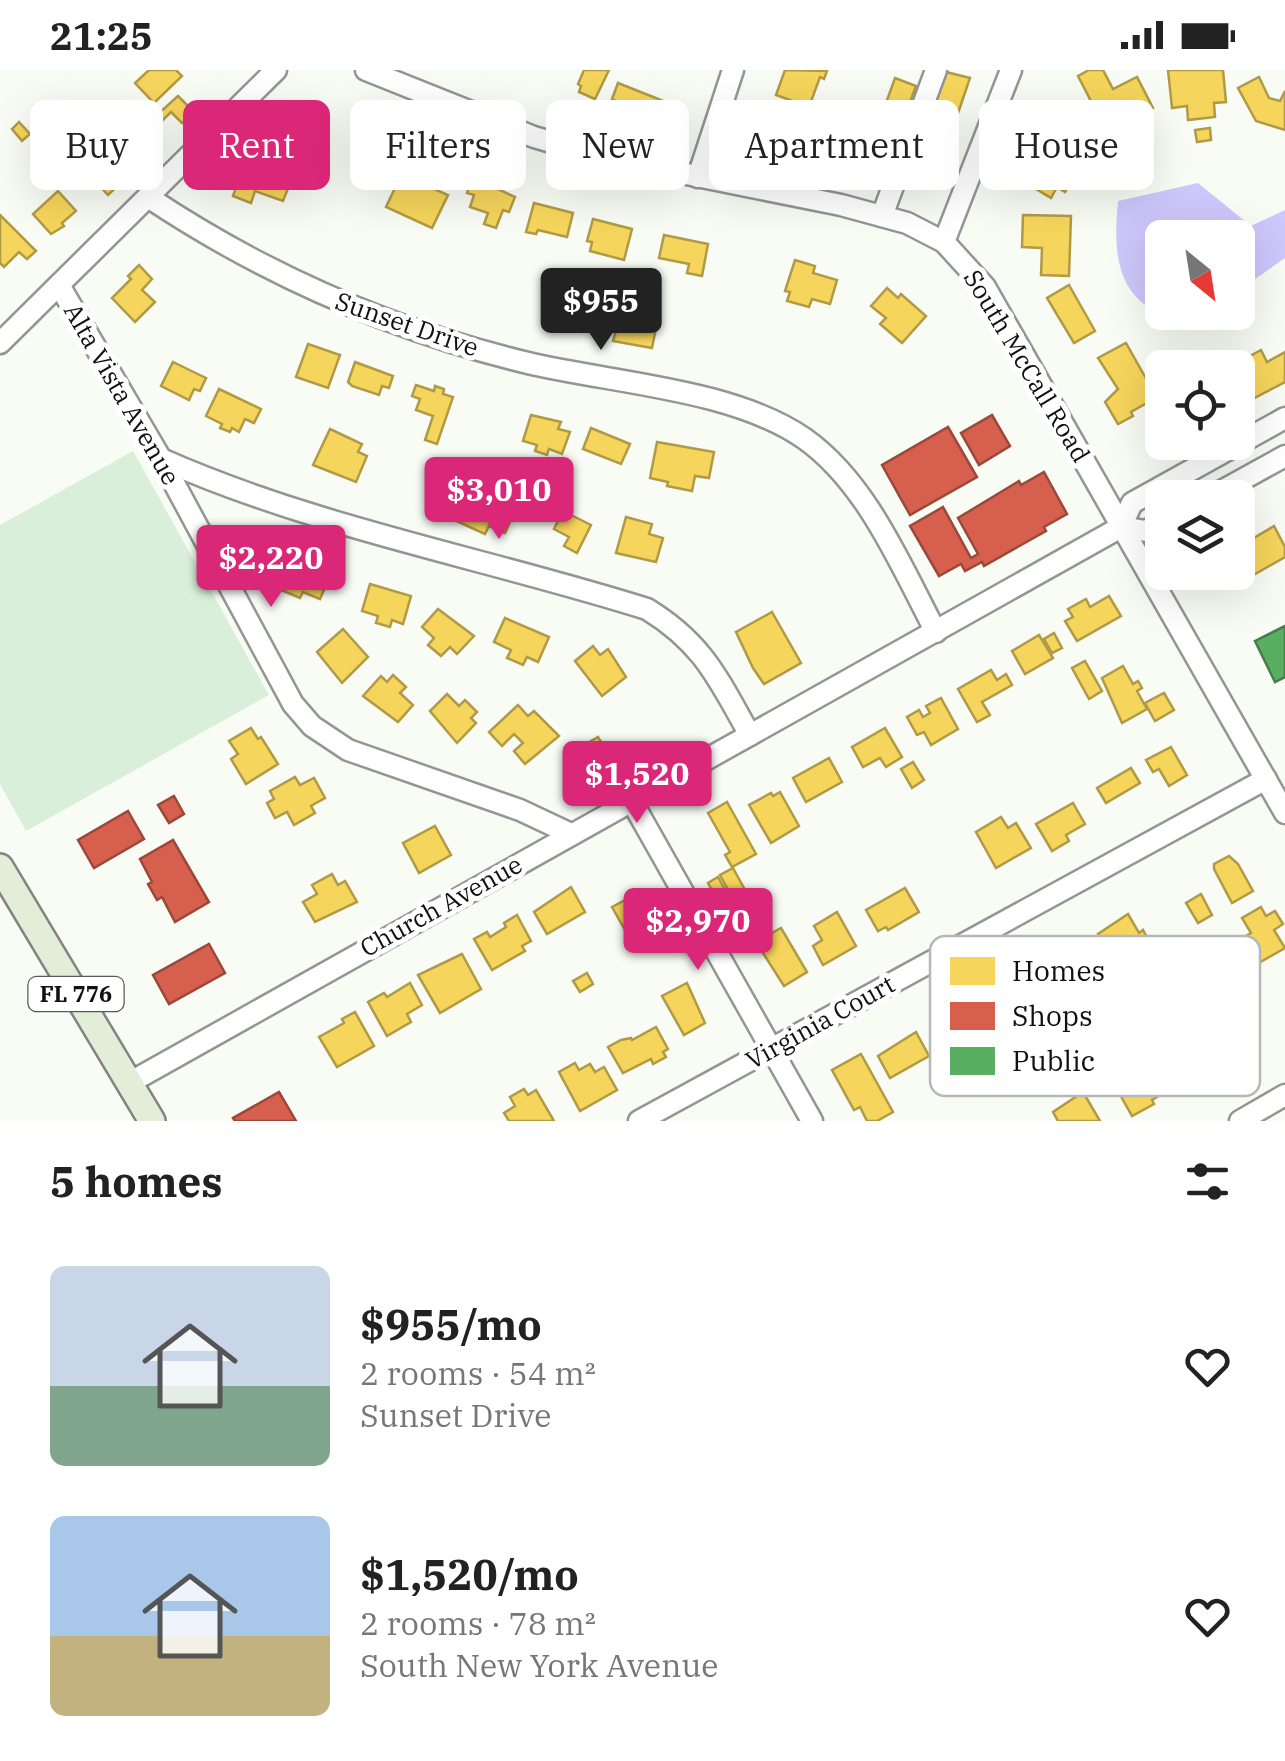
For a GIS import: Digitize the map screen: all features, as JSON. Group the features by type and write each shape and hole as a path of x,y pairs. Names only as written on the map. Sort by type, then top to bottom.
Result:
{"main road":[{"name":"FL 776","path":"0,867 152,1121"}],"street":[{"path":"0,343 276,70"},
{"name":"South McCall Road","path":"366,70 534,137 602,157 882,216 944,242 985,286 1285,813"},
{"path":"698,178 733,70"},
{"path":"882,216 936,70"},
{"path":"944,242 1011,70"},
{"name":"Sunset Drive","path":"148,197 248,260 382,318 526,362 660,388 742,409 788,428 822,453 860,497 936,632"},
{"name":"Alta Vista Avenue","path":"59,285 161,459 294,704 312,726 348,750 520,810 571,834"},
{"path":"1145,531 1121,527 1132,503 1285,418"},
{"path":"1242,480 1285,456"},
{"path":"161,459 227,489 352,528 647,609 697,647 750,735"},
{"name":"Church Avenue","path":"129,1083 1121,527"},
{"name":"Virginia Court","path":"978,936 1266,780"},
{"path":"631,800 812,1121"},
{"name":"Virginia Court","path":"638,1121 930,962"},
{"path":"1240,1121 1285,1095"}],"green space":[{"path":"133,451 269,695 26,831 0,784 0,525"}],"shaded area":[{"path":"1198,183 1244,220 1145,220 1145,305 1132,292 1120,264 1116,233 1118,201"},
{"path":"1285,210 1285,258 1255,279 1255,224"}],"building: Homes":[{"path":"149,70 176,70 182,76 157,100 151,100 135,83"},
{"path":"584,70 609,70 595,99 579,92"},
{"path":"785,70 827,71 824,79 820,77 812,100 790,100 776,95"},
{"path":"1089,70 1103,70 1113,89 1137,77 1149,100 1090,100 1078,76"},
{"path":"1168,70 1223,70 1226,102 1214,103 1215,117 1188,120 1187,106 1172,108"},
{"path":"946,72 970,78 959,110 959,100 937,100"},
{"path":"1259,77 1269,98 1280,101 1285,91 1285,130 1256,121 1238,88"},
{"path":"895,78 916,86 911,100 887,100"},
{"path":"618,83 661,100 614,100"},
{"path":"178,96 183,101 183,122 171,112 163,120 163,110"},
{"path":"19,122 30,134 22,141 12,129"},
{"path":"1210,128 1211,140 1197,142 1195,130"},
{"path":"235,190 287,190 283,201 255,191 251,203 233,196"},
{"path":"394,190 437,190 448,195 432,228 386,207"},
{"path":"500,190 515,197 509,212 503,210 496,228 484,224 488,213 470,207 474,195 467,193"},
{"path":"1038,190 1055,190 1051,198"},
{"path":"58,191 76,211 51,234 33,214"},
{"path":"534,203 573,213 567,237 538,230 536,234 526,232"},
{"path":"0,215 36,251 27,259 19,252 4,267 0,263"},
{"path":"1023,215 1071,216 1069,276 1041,275 1042,248 1022,247"},
{"path":"593,219 632,229 624,260 590,251 592,242 587,241"},
{"path":"664,235 708,244 702,276 687,273 689,264 659,258"},
{"path":"795,260 815,266 813,273 837,280 830,304 812,299 809,307 787,301 790,292 785,291"},
{"path":"139,265 152,279 142,290 155,302 135,322 112,298"},
{"path":"1069,285 1095,331 1074,343 1047,298"},
{"path":"887,288 898,298 901,294 926,316 902,343 880,324 886,318 871,306"},
{"path":"557,293 590,300 587,315 594,317 591,331 550,323"},
{"path":"623,308 637,310 636,319 657,323 652,348 613,341"},
{"path":"1126,343 1145,377 1145,404 1118,424 1105,402 1118,389 1098,358"},
{"path":"308,344 340,355 328,388 296,377"},
{"path":"1261,350 1267,362 1285,352 1285,382 1255,398 1255,353"},
{"path":"173,362 206,378 200,391 194,389 189,400 161,386"},
{"path":"355,362 393,376 389,388 382,386 379,395 352,386 348,382"},
{"path":"416,385 434,391 435,386 453,397 437,444 425,440 433,416 416,410 420,399 412,396"},
{"path":"219,389 261,409 254,423 245,419 239,432 232,428 230,432 206,416"},
{"path":"531,415 561,422 558,429 570,432 562,454 549,449 547,455 535,451 537,445 523,441"},
{"path":"591,428 630,444 621,464 583,449"},
{"path":"330,429 362,444 358,452 367,456 356,482 313,465"},
{"path":"657,442 714,452 709,478 695,476 692,491 650,478"},
{"path":"468,489 515,510 505,533 489,526 485,534 454,520"},
{"path":"563,511 591,525 577,553 564,546 569,537 554,529"},
{"path":"626,517 652,524 649,534 663,538 656,562 616,553"},
{"path":"1274,526 1285,547 1285,557 1255,574 1255,537"},
{"path":"285,559 329,578 320,599 303,592 300,598 274,587"},
{"path":"370,584 411,596 403,624 392,620 390,627 376,623 378,616 362,611"},
{"path":"1109,596 1121,616 1077,641 1065,621 1073,617 1068,609 1086,599 1090,607"},
{"path":"438,609 474,636 457,654 450,647 441,656 428,645 434,638 422,627"},
{"path":"772,612 801,663 764,684 736,632"},
{"path":"505,618 549,637 538,662 527,657 523,665 507,658 511,650 494,642"},
{"path":"343,629 368,657 342,683 317,652"},
{"path":"1054,633 1062,648 1052,653 1044,639"},
{"path":"1039,635 1053,658 1025,674 1012,651"},
{"path":"593,646 600,655 608,649 626,677 602,696 575,661"},
{"path":"1085,661 1102,691 1089,699 1072,668"},
{"path":"1123,666 1133,684 1138,681 1142,688 1137,691 1147,709 1122,723 1102,678"},
{"path":"991,670 997,680 1006,674 1012,685 982,702 990,715 977,722 958,689"},
{"path":"393,675 406,687 400,693 413,705 398,722 363,696 381,676 387,682"},
{"path":"1164,693 1174,710 1155,721 1145,703"},
{"path":"447,694 459,706 465,700 477,712 471,718 476,723 457,743 430,711"},
{"path":"941,698 958,729 931,745 924,732 917,735 907,717 919,710 923,717 930,713 926,706"},
{"path":"518,705 528,716 534,711 559,736 525,764 514,751 523,743 514,734 502,746 489,732"},
{"path":"251,728 278,764 246,784 231,759 238,754 229,741"},
{"path":"885,728 902,757 886,767 880,758 863,767 852,747"},
{"path":"598,737 610,757 577,777 565,756"},
{"path":"1171,747 1187,775 1169,786 1159,769 1153,772 1146,760"},
{"path":"829,758 842,782 806,802 793,778"},
{"path":"913,762 924,780 912,788 901,769"},
{"path":"1131,768 1140,783 1106,803 1097,788"},
{"path":"295,777 300,785 314,778 325,798 311,806 315,813 294,825 287,812 275,818 267,803 274,799 270,791"},
{"path":"780,792 799,826 771,843 749,805"},
{"path":"727,802 756,854 732,867 725,855 730,852 708,813"},
{"path":"1073,803 1085,824 1066,835 1069,841 1052,851 1036,824"},
{"path":"1001,817 1008,828 1016,823 1031,848 996,868 976,832"},
{"path":"435,826 451,855 419,873 403,843"},
{"path":"1229,856 1253,891 1232,903 1214,869 1214,864"},
{"path":"733,868 750,899 737,906 720,875"},
{"path":"332,874 338,885 345,881 357,902 315,922 303,902 317,894 312,885"},
{"path":"718,877 734,906 724,912 708,883"},
{"path":"571,887 585,912 547,934 534,912"},
{"path":"905,888 919,912 888,930 886,927 878,931 866,910"},
{"path":"1201,894 1212,915 1198,923 1186,903"},
{"path":"633,896 656,930 633,944 612,907"},
{"path":"1261,907 1266,916 1275,911 1283,924 1274,930 1285,948 1260,962 1260,936 1246,936 1251,933 1242,918"},
{"path":"837,912 856,946 823,965 813,946 822,940 814,926"},
{"path":"1128,914 1139,933 1143,930 1146,936 1099,936"},
{"path":"517,915 531,941 522,946 525,951 492,970 474,939 487,932 490,937"},
{"path":"781,928 807,972 784,986 756,942"},
{"path":"462,954 481,989 440,1013 418,975"},
{"path":"587,973 593,984 580,992 573,981"},
{"path":"410,983 422,1005 407,1014 411,1022 387,1036 368,1002 384,993 387,997"},
{"path":"687,983 705,1023 684,1035 662,996"},
{"path":"355,1012 374,1046 337,1067 319,1037"},
{"path":"656,1027 668,1049 663,1052 666,1057 653,1064 651,1059 623,1073 608,1047"},
{"path":"916,1032 929,1056 890,1078 878,1056"},
{"path":"861,1054 893,1112 877,1121 867,1121 860,1107 854,1110 832,1070"},
{"path":"575,1063 579,1070 590,1064 595,1072 604,1067 617,1090 580,1111 559,1072"},
{"path":"524,1089 528,1095 536,1090 554,1121 509,1121 504,1113 515,1106 510,1097"},
{"path":"1077,1096 1085,1096 1100,1121 1058,1121 1053,1112"},
{"path":"1121,1096 1159,1096 1152,1100 1154,1104 1132,1116"}],"building: Shops":[{"path":"992,415 1010,446 979,465 961,433"},
{"path":"948,427 977,477 910,515 882,465"},
{"path":"1044,472 1067,514 1044,527 1046,531 984,566 982,562 965,571 961,564 939,576 910,526 943,507 971,558 978,554 958,518 1019,481 1021,485"},
{"path":"174,796 184,814 169,823 158,805"},
{"path":"128,811 144,839 94,868 78,840"},
{"path":"173,840 209,902 175,922 162,897 157,900 148,884 152,882 140,859"},
{"path":"209,944 225,973 169,1004 153,975"},
{"path":"279,1092 296,1121 233,1118"}],"building: Public":[{"path":"1285,626 1285,677 1275,682 1255,641"}]}
